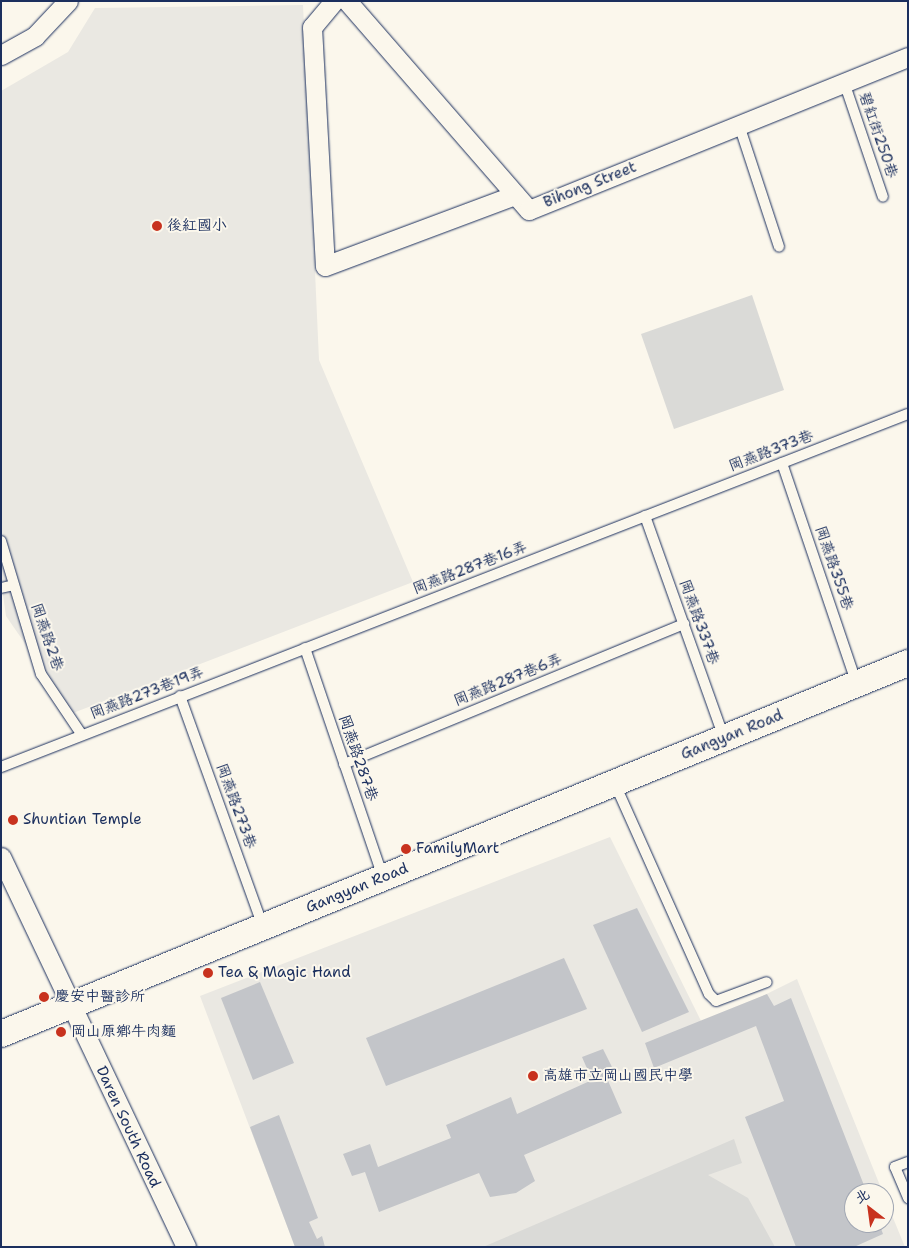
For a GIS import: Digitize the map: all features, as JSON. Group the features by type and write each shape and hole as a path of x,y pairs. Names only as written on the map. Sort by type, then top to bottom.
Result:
{"street":[{"path":"1,56 35,36 68,1"},
{"path":"334,1 312,27 325,266 515,194"},
{"name":"Bihong Street","path":"347,1 529,210 908,57"},
{"name":"Gangyan Road","path":"1,1034 908,663"},
{"name":"Daren South Road","path":"1,857 186,1247"}],"lane":[{"name":"碧紅街250巷","path":"844,82 883,197"},
{"path":"739,125 779,247"},
{"name":"岡燕路373巷","path":"645,516 908,414"},
{"name":"岡燕路355巷","path":"782,463 858,684"},
{"name":"岡燕路337巷","path":"645,516 724,738"},
{"name":"岡燕路287巷16弄","path":"305,648 645,516"},
{"name":"岡燕路2巷","path":"1,541 41,674 82,734"},
{"path":"1,588 14,585"},
{"name":"岡燕路287巷6弄","path":"344,764 684,624"},
{"name":"岡燕路273巷19弄","path":"1,767 305,648"},
{"name":"岡燕路287巷","path":"305,648 383,877"},
{"name":"岡燕路273巷","path":"180,696 263,926"},
{"path":"614,783 709,994 716,1001 767,982"},
{"path":"908,1162 895,1167 908,1198"}],"shaded area":[{"name":"後紅國小","path":"303,5 319,360 413,582 73,713 6,616 1,581 1,91 68,52 95,8"},
{"path":"752,295 784,390 674,429 641,334"},
{"name":"高雄市立岡山國民中學","path":"610,837 703,1025 797,979 879,1183 844,1183 844,1233 894,1233 894,1220 905,1247 295,1247 200,996"},
{"path":"734,1139 742,1163 708,1175 748,1198 775,1247 483,1247"}],"building":[{"path":"637,908 689,1012 642,1032 593,925"},
{"path":"564,958 587,1009 386,1086 366,1038"},
{"path":"260,982 294,1063 253,1080 221,998"},
{"path":"767,994 774,1006 791,998 863,1183 844,1183 844,1233 883,1234 854,1247 796,1247 745,1117 784,1101 756,1026 654,1068 645,1043"},
{"path":"603,1049 615,1073 606,1076 622,1113 524,1155 535,1181 516,1193 490,1197 479,1173 379,1212 365,1172 352,1176 343,1154 370,1144 378,1167 451,1138 446,1125 511,1097 517,1114 592,1080 582,1057"},
{"path":"279,1115 318,1218 309,1222 317,1239 322,1236 325,1247 295,1247 250,1127"}],"place":[{"name":"後紅國小","path":"157,226"},
{"name":"Shuntian Temple","path":"13,820"},
{"name":"FamilyMart","path":"406,849"},
{"name":"Tea & Magic Hand","path":"208,973"},
{"name":"慶安中醫診所","path":"44,997"},
{"name":"岡山原鄉牛肉麵","path":"61,1032"},
{"name":"高雄市立岡山國民中學","path":"533,1076"}]}
